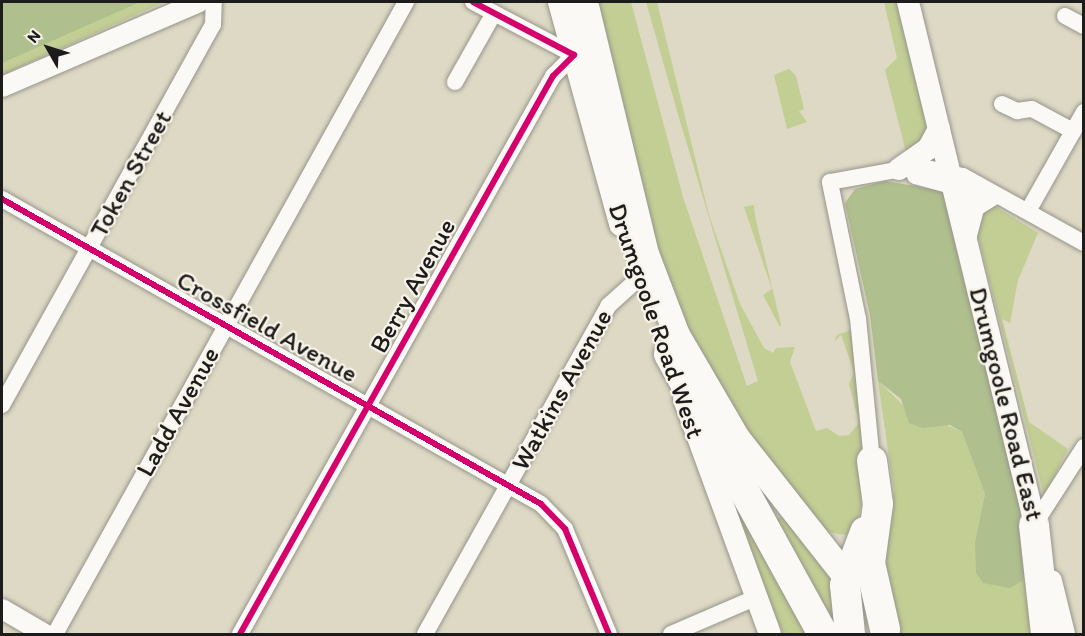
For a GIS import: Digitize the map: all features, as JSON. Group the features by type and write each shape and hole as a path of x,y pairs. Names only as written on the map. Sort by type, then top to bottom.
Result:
{"highway":[{"path":"669,354 823,634"},
{"path":"872,460 878,504 870,563 887,632"},
{"path":"850,634 844,604 847,578 866,528 870,499"},
{"path":"1034,525 1046,634"},
{"path":"847,578 887,632"}],"main road":[{"name":"Drumgoole Road West","path":"561,2 574,55 639,279 669,354 755,598 770,634"},
{"name":"Drumgoole Road West","path":"585,2 646,254 669,318 719,412 847,578"},
{"name":"Drumgoole Road East","path":"908,2 1034,525 1064,634"},
{"path":"900,169 928,149 939,129"},
{"path":"966,237 974,206 990,196"},
{"path":"808,529 829,540 844,541 858,530 870,499 872,460"}],"street":[{"path":"2,87 199,2"},
{"name":"Token Street","path":"2,404 213,25 214,2"},
{"name":"Ladd Avenue","path":"55,634 406,2"},
{"path":"473,2 574,55"},
{"path":"455,82 494,13"},
{"path":"1065,16 1083,26"},
{"name":"Berry Avenue","path":"240,634 553,76 574,55"},
{"path":"1002,104 1017,111 1032,109 1073,131"},
{"path":"1028,211 1083,112"},
{"path":"872,460 858,320 830,182 918,166 990,196 1013,202"},
{"path":"951,180 992,188 1083,243"},
{"name":"Crossfield Avenue","path":"2,199 509,485 560,522 609,634"},
{"name":"Watkins Avenue","path":"425,634 608,306 639,279"},
{"path":"1034,525 1083,447"},
{"path":"671,634 755,598"},
{"path":"2,609 45,634"}],"green space":[{"path":"2,2 164,2 2,75"},
{"path":"2,2 140,2 2,63"},
{"path":"593,2 631,2 683,197 747,386 758,381 646,2 657,2 709,215 740,304 764,348 773,353 776,348 795,347 790,362 816,431 827,428 839,436 849,435 859,423 849,384 854,372 841,335 834,342 837,335 851,330 862,430 861,504 857,523 846,535 826,532 744,435 665,287"},
{"path":"884,2 901,2 932,135 906,152 885,70 897,58"},
{"path":"789,69 796,76 804,109 799,111 807,122 787,129 774,75"},
{"path":"885,181 944,191 1033,553 1022,581 1010,588 983,583 976,573 975,542 985,494 962,432 950,425 922,428 909,423 901,399 878,381 870,315 845,203 855,189"},
{"path":"754,205 781,325 780,327 763,295 772,289 744,207"},
{"path":"993,205 1038,233 1018,280 1010,323 1002,319 1029,422 1068,449 1044,496 974,220"},
{"path":"878,381 904,406 962,432 985,494 975,542 1028,569 1043,634 900,634 885,561 894,491"},
{"path":"724,484 816,634 783,634"},
{"path":"784,516 841,579 837,619 829,616 772,520"}],"cycle path":[{"path":"240,634 553,76 574,55 473,2"},
{"path":"2,199 541,504 565,529 609,634"}]}
